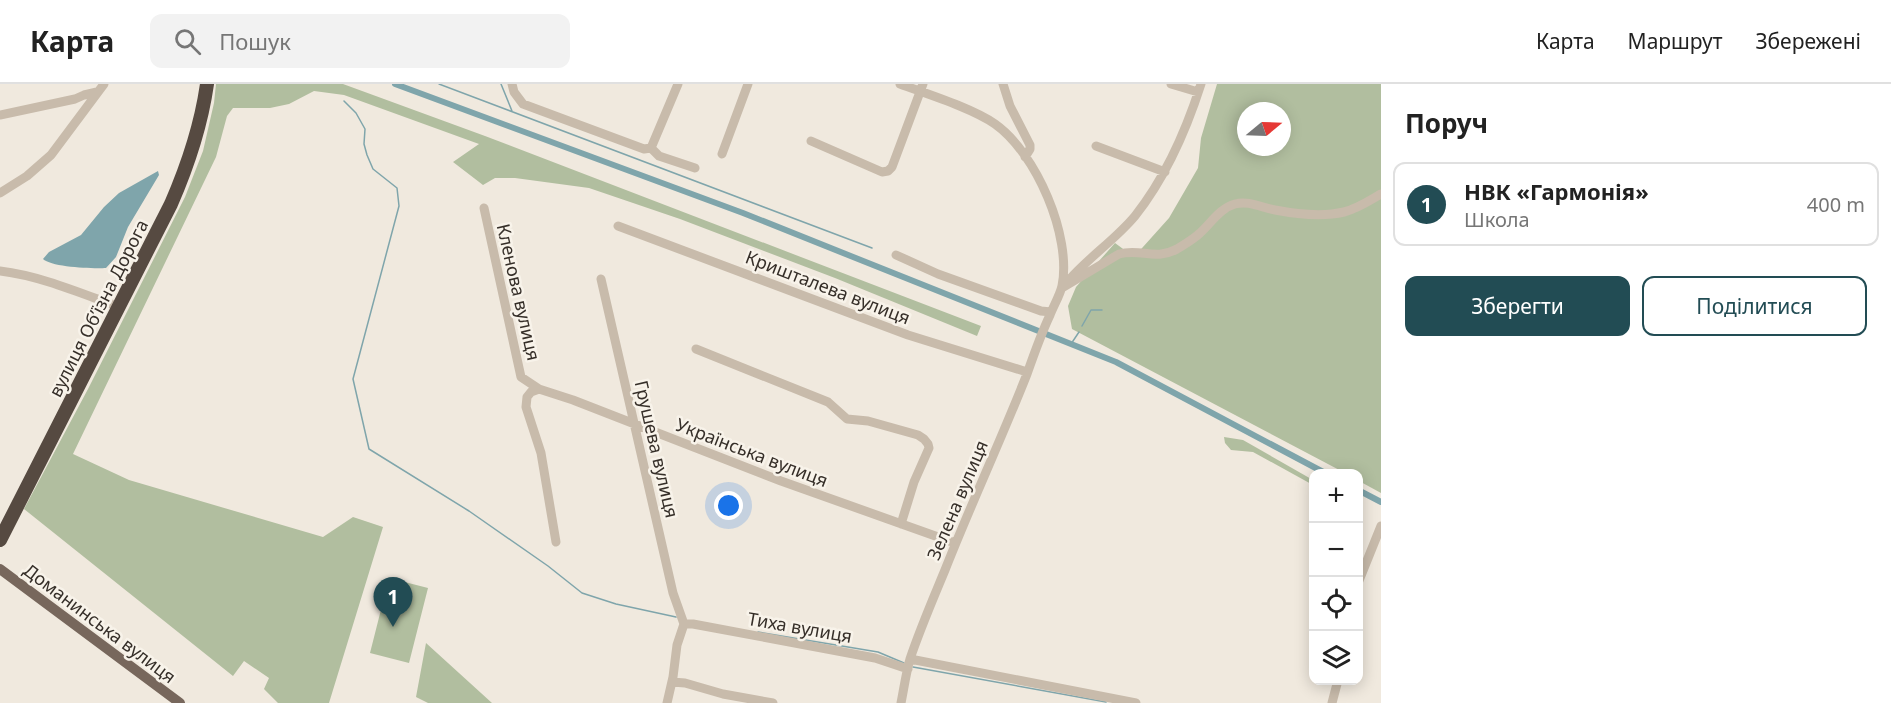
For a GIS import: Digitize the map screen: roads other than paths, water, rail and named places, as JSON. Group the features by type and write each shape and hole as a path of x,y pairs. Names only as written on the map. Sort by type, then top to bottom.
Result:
{"highway":[{"name":"вулиця Обʼїзна Дорога","path":"0,540 171,204 185,173 197,134 207,84"}],"main road":[{"name":"Доманинська вулиця","path":"0,569 180,703"}],"street":[{"path":"0,193 35,170 51,155 104,84"},
{"path":"512,84 514,92 523,104 644,149 651,148"},
{"path":"651,148 678,84"},
{"path":"722,154 748,84"},
{"path":"900,84 922,88 980,115 995,124 1010,138 1043,186 1056,220 1062,260 1062,288"},
{"path":"1003,84 1010,106 1030,145 1025,157"},
{"path":"1062,288 1134,217 1165,172 1180,141 1199,88 1171,84"},
{"path":"811,141 882,172 888,171 892,167 922,88"},
{"path":"0,115 97,93"},
{"path":"75,99 82,114"},
{"path":"1096,146 1165,172"},
{"path":"651,148 659,156 695,168"},
{"path":"1062,288 1119,254 1129,251 1160,255 1176,249 1199,234 1221,211 1233,204 1245,202 1276,210 1318,214 1344,212 1381,194"},
{"name":"Кленова вулиця","path":"484,208 521,377 539,389"},
{"name":"Кришталева вулиця","path":"618,226 908,335 1027,372"},
{"path":"896,255 938,274 1041,311 1049,316"},
{"path":"0,272 50,282 118,307"},
{"name":"Грушева вулиця","path":"601,279 673,593 684,624"},
{"name":"Зелена вулиця","path":"901,703 909,664 955,543 1012,413 1062,288"},
{"path":"696,349 828,402 847,419 868,421 905,430 924,439 929,448 914,482 901,524"},
{"path":"539,389 531,392 527,397 526,407 542,460 556,542"},
{"name":"Українська вулиця","path":"539,389 781,481 955,543"},
{"path":"1361,577 1381,526"},
{"path":"667,703 677,645 684,624"},
{"name":"Тиха вулиця","path":"684,624 1136,703"},
{"path":"672,682 773,703"},
{"path":"1332,703 1337,685"}],"water":[{"path":"158,171 159,175 128,227 116,257 106,268 63,266 43,259 49,252 81,235 119,193"}],"waterway":[{"path":"395,84 743,213 1116,362 1318,469"},
{"path":"439,84 872,248"},
{"path":"501,84 512,111"},
{"path":"344,101 356,113 365,129 364,144 373,169 397,188 399,206 353,379 369,449 469,511 548,566 582,593 616,604 676,617"},
{"path":"1082,326 1091,310 1102,310"},
{"path":"1071,344 1079,332"},
{"path":"1363,493 1381,502"},
{"path":"758,632 878,652 904,663"},
{"path":"913,667 1106,702"}],"place":[{"name":"НВК «Гармонія»","path":"393,627"}]}
